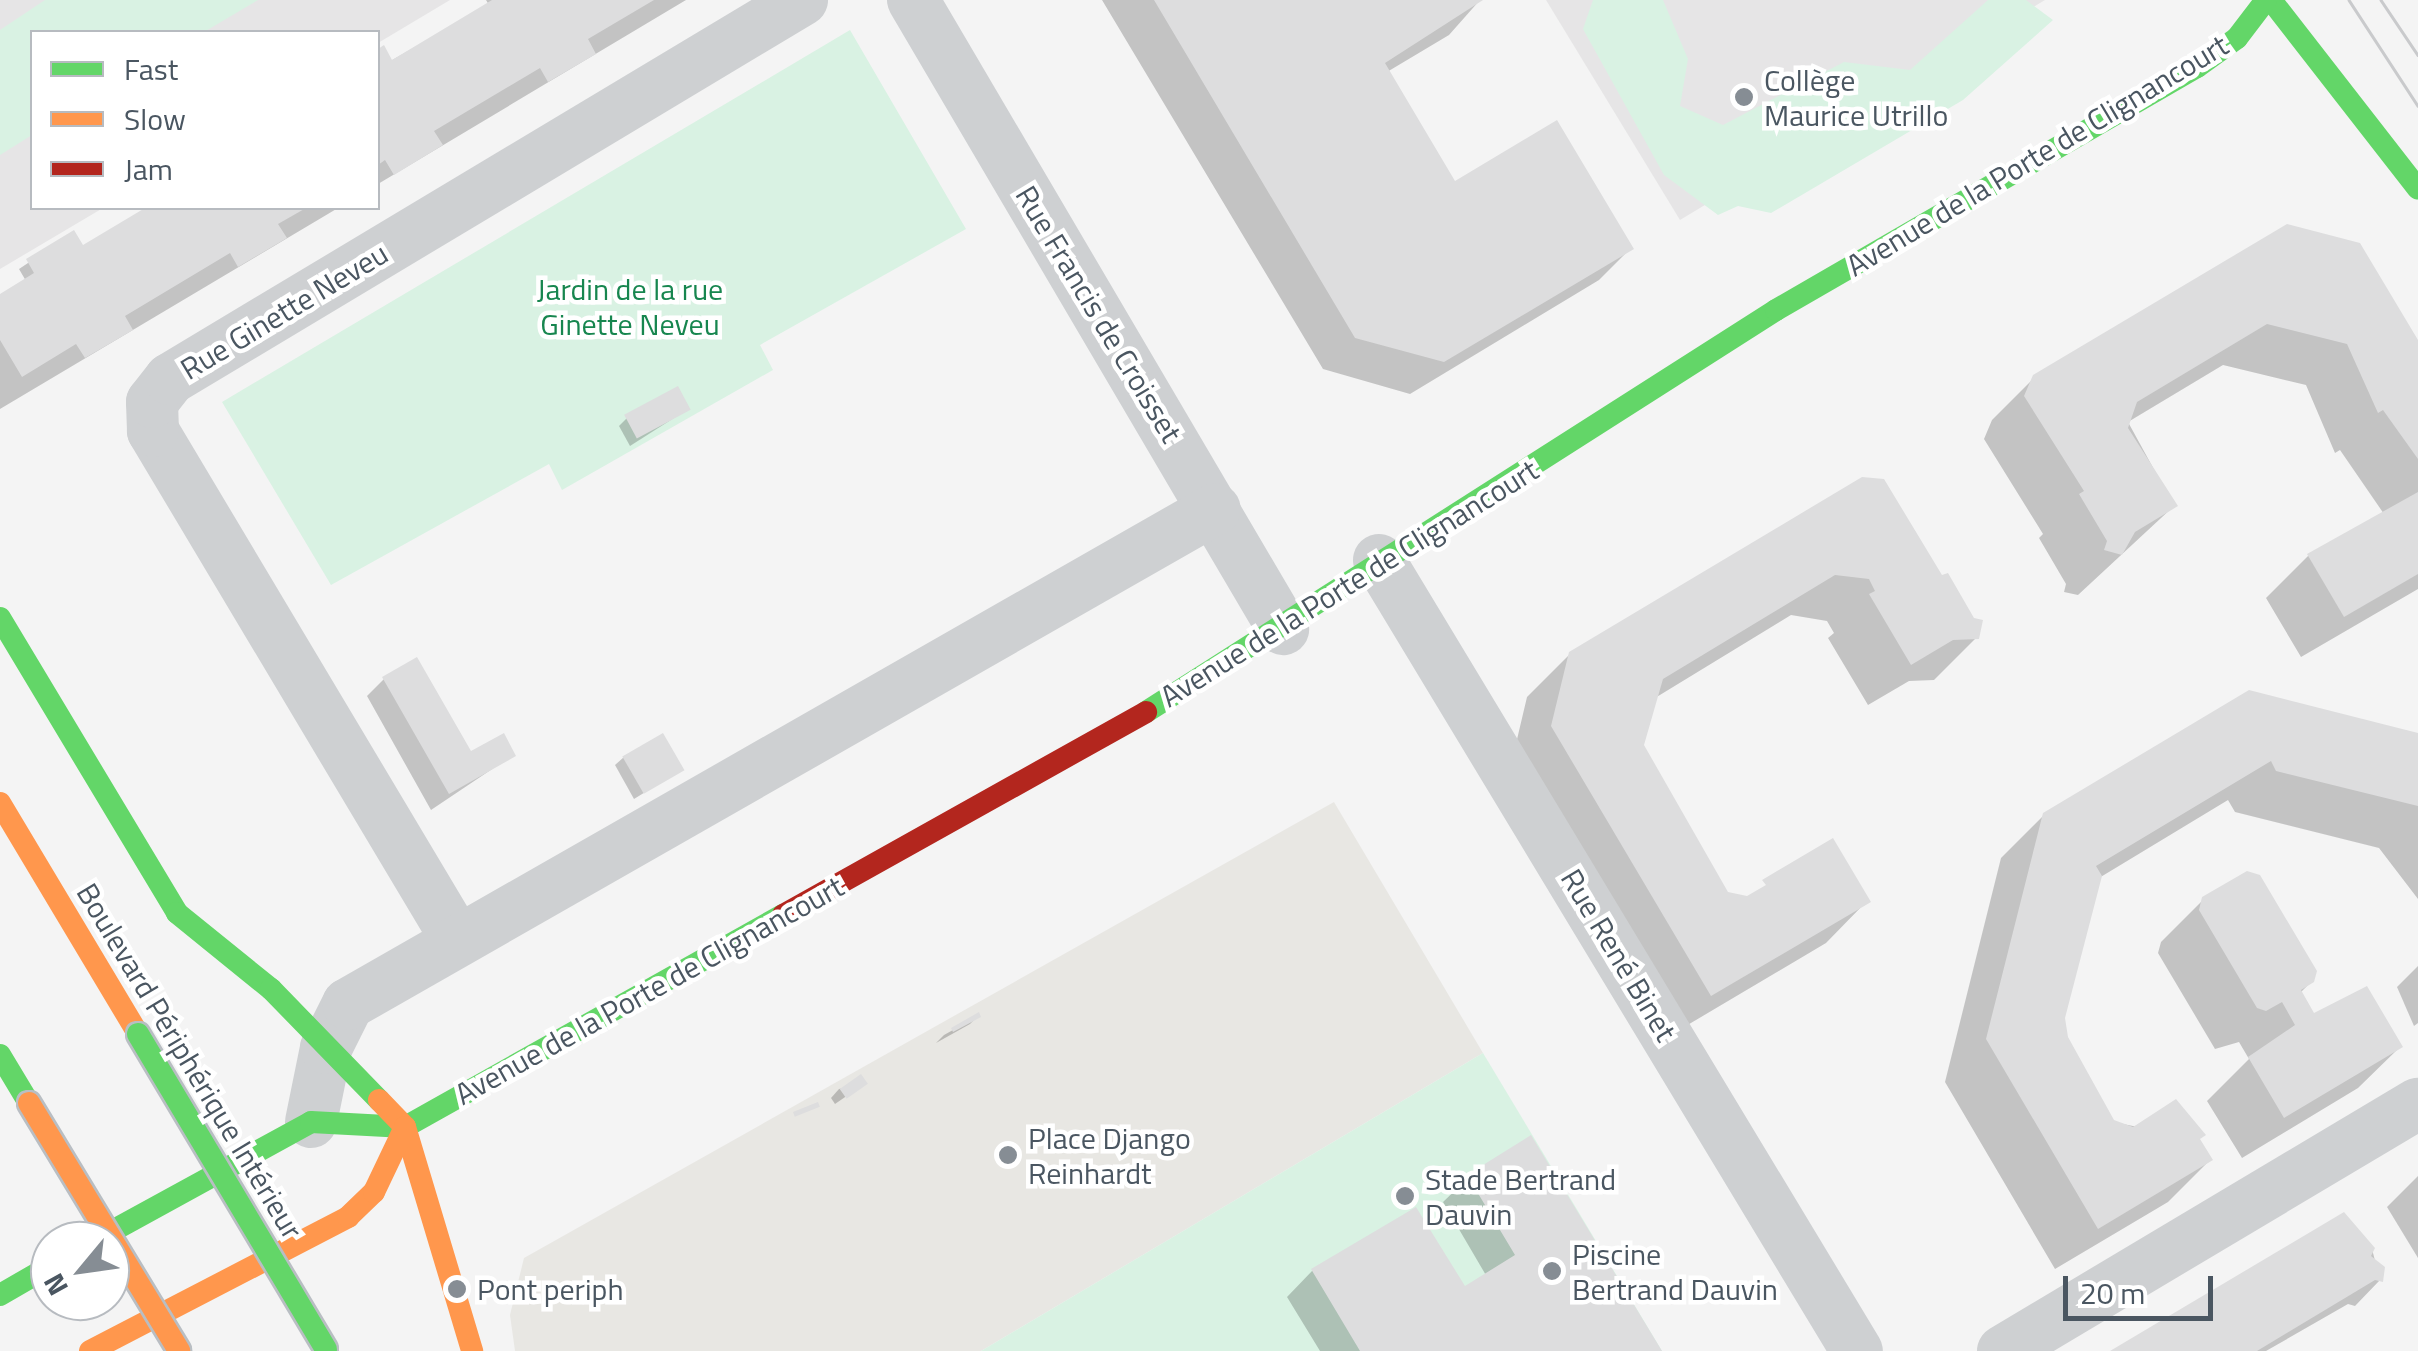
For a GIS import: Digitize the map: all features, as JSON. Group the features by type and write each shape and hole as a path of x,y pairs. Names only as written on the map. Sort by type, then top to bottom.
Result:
{"main road":[{"path":"2269,0 2418,190"},
{"name":"Avenue de la Porte de Clignancourt","path":"405,1127 1283,629 1379,560 1776,310 2060,140 2197,67 2236,38 2269,0"},
{"path":"0,618 177,913 272,989 405,1127 472,1351"},
{"name":"Boulevard Périphérique Intérieur","path":"0,803 328,1351"},
{"path":"0,1055 178,1351"},
{"path":"130,1221 311,1122 405,1127"},
{"path":"90,1351 348,1218 374,1192 405,1127"},
{"path":"0,1296 30,1278"}],"street":[{"name":"Rue Ginette Neveu","path":"458,940 152,431 152,402 170,379 802,0"},
{"name":"Rue Francis de Croisset","path":"913,0 1283,629"},
{"path":"311,1122 326,1048 348,1004 1215,509"},
{"name":"Rue René Binet","path":"1379,560 1857,1351"},
{"path":"2003,1351 2418,1104"}],"shaded area":[{"path":"0,0 450,0 380,42 380,30 30,30 30,210 100,210 0,269"},
{"name":"Collège Maurice Utrillo","path":"1546,0 2045,0 1680,220"},
{"name":"Place Django Reinhardt","path":"1334,802 1483,1053 981,1351 515,1351 510,1315 524,1258"}],"green space":[{"path":"45,0 258,0 207,30 30,30 30,136 0,155 0,30"},
{"path":"1593,0 1663,0 1688,59 1680,106 1723,125 1844,62 1910,70 1988,0 2026,0 2053,20 1963,100 1771,213 1738,206 1718,215 1664,175 1583,29"},
{"name":"Jardin de la rue Ginette Neveu","path":"850,30 966,229 760,345 773,370 562,490 549,464 331,585 222,402"},
{"name":"Stade Bertrand Dauvin","path":"1483,1053 1662,1351 981,1351"}],"building":[{"path":"492,0 654,0 588,39 596,54 548,82 540,68 434,131 443,145 394,175 385,160 380,164 380,48 384,45 392,60"},
{"path":"1154,0 1483,0 1385,63 1455,181 1557,120 1634,249 1444,362 1355,338"},
{"path":"142,210 302,210 278,224 287,238 238,267 230,253 125,316 133,330 85,358 76,344 22,377 0,340 0,294 34,273 26,259 74,230 83,245"},
{"path":"2287,224 2360,243 2418,340 2418,459 2383,410 2378,413 2347,344 2267,324 2137,402 2128,428 2178,506 2135,532 2122,555 2104,550 2107,541 2079,494 2084,491 2024,396 2033,375"},
{"path":"678,386 691,410 637,438 624,415"},
{"path":"1862,477 1884,479 1942,575 1948,573 1974,618 1983,620 1979,639 1953,640 1911,665 1869,594 1875,591 1869,579 1835,575 1663,679 1644,745 1728,892 1747,896 1766,885 1762,880 1833,838 1871,902 1711,996 1551,726 1569,652"},
{"path":"2418,492 2418,574 2344,617 2307,554"},
{"path":"417,657 471,751 504,733 516,756 449,794 382,677"},
{"path":"2249,690 2418,733 2418,806 2276,771 2271,761 2096,866 2102,876 2065,1018 2068,1037 2114,1120 2133,1127 2176,1099 2206,1135 2200,1139 2213,1160 2098,1229 1986,1039 2043,813"},
{"path":"663,733 684,770 644,794 622,756"},
{"path":"2247,871 2260,875 2317,971 2314,982 2301,990 2314,1013 2367,986 2403,1047 2284,1118 2248,1057 2295,1025 2282,1002 2266,1011 2257,1008 2199,910 2202,897"},
{"path":"979,1012 981,1017 953,1032 951,1028"},
{"path":"861,1074 868,1084 847,1099 840,1089"},
{"path":"818,1102 820,1107 795,1117 793,1112"},
{"path":"1531,1135 1662,1351 1360,1351 1311,1269 1416,1207 1465,1286 1515,1255 1467,1175"},
{"path":"2344,1212 2375,1248 2371,1256 2385,1267 2383,1282 2375,1280 2257,1351 2110,1351"}],"tram line":[{"path":"2349,0 2418,106"},
{"path":"2381,0 2418,55"}],"traffic: fast":[{"path":"1146,712 1776,310 2197,67 2237,38 2266,0"},
{"path":"2271,0 2418,189"},
{"path":"0,618 177,913 271,989 379,1100"},
{"path":"130,1221 311,1122 405,1127 783,915"},
{"path":"138,1034 326,1349"},
{"path":"0,1055 29,1103"},
{"path":"0,1295 30,1278"}],"traffic: slow":[{"path":"0,803 138,1034"},
{"path":"379,1100 405,1127 472,1351"},
{"path":"29,1103 179,1351"},
{"path":"90,1351 348,1217 374,1192 405,1127"}],"traffic: jam":[{"path":"783,915 1146,712"}],"place":[{"name":"Collège Maurice Utrillo","path":"1744,97"},
{"name":"Place Django Reinhardt","path":"1008,1155"},
{"name":"Stade Bertrand Dauvin","path":"1405,1196"},
{"name":"Piscine Bertrand Dauvin","path":"1552,1271"},
{"name":"Pont periph","path":"457,1289"}]}
